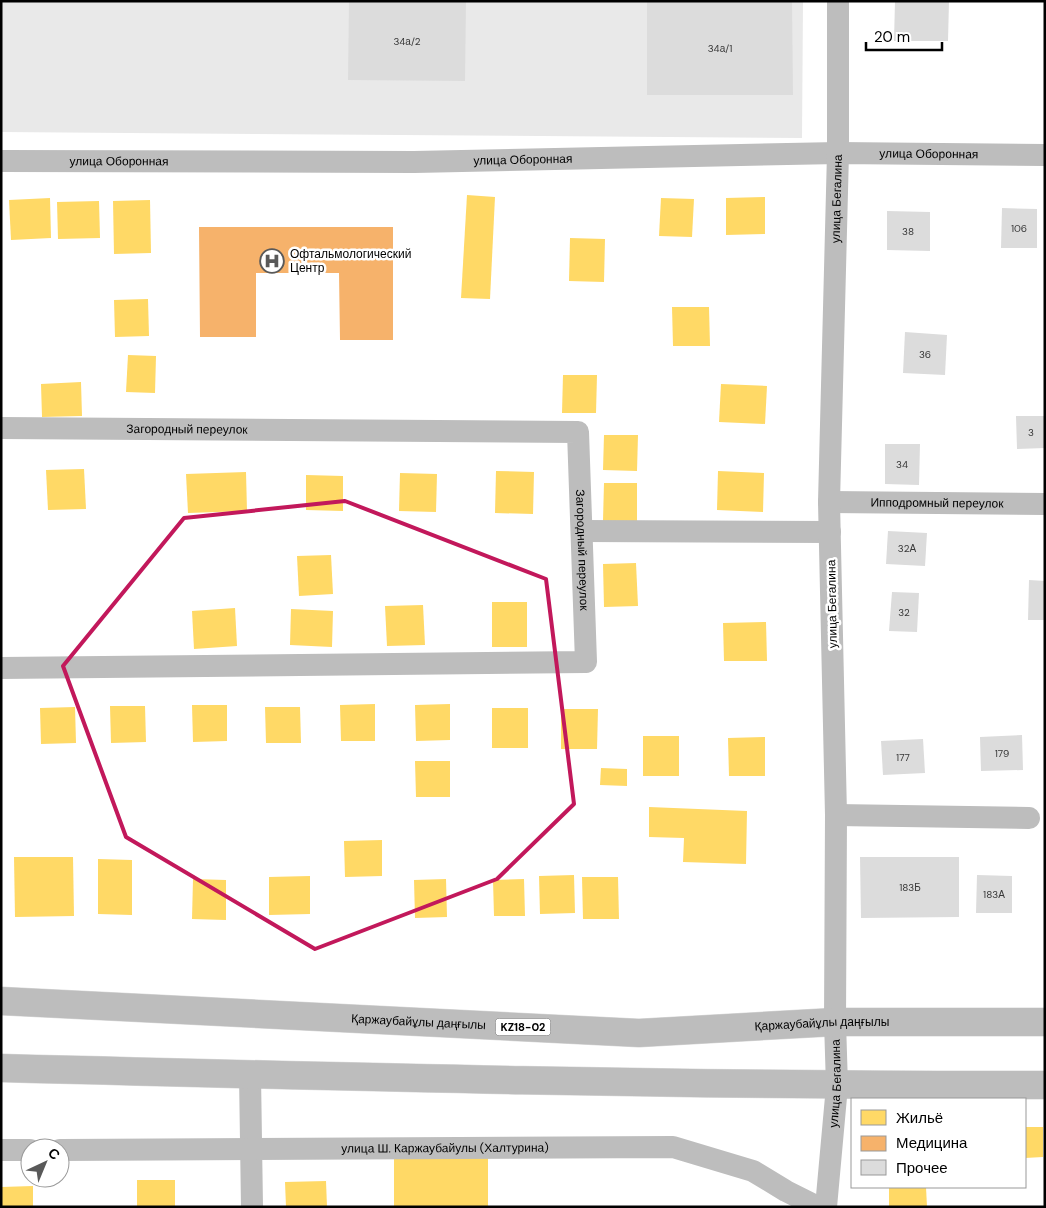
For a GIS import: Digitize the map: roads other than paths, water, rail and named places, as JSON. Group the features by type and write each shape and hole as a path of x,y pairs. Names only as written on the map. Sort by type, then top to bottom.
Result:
{"highway":[{"name":"Қаржаубайұлы даңғылы","path":"1,1001 639,1033 835,1022 1045,1022"},
{"path":"1,1068 658,1084 838,1086 1045,1085"}],"street":[{"name":"улица Бегалина","path":"826,1207 838,1086 835,1022 836,815 829,502 838,153 838,1"},
{"name":"улица Оборонная","path":"1,161 414,162 838,153 1045,155"},
{"name":"Загородный переулок","path":"1,428 578,432 586,662 1,668"},
{"name":"Ипподромный переулок","path":"829,502 1045,504"},
{"path":"582,531 830,532"},
{"path":"836,815 1030,818"},
{"path":"250,1075 252,1207"},
{"name":"улица Ш. Каржаубайулы (Халтурина)","path":"70,1150 673,1147 753,1171 786,1191 818,1207"},
{"path":"1,1150 20,1150"}],"place":[{"name":"Офтальмологический Центр","path":"272,261"}]}
